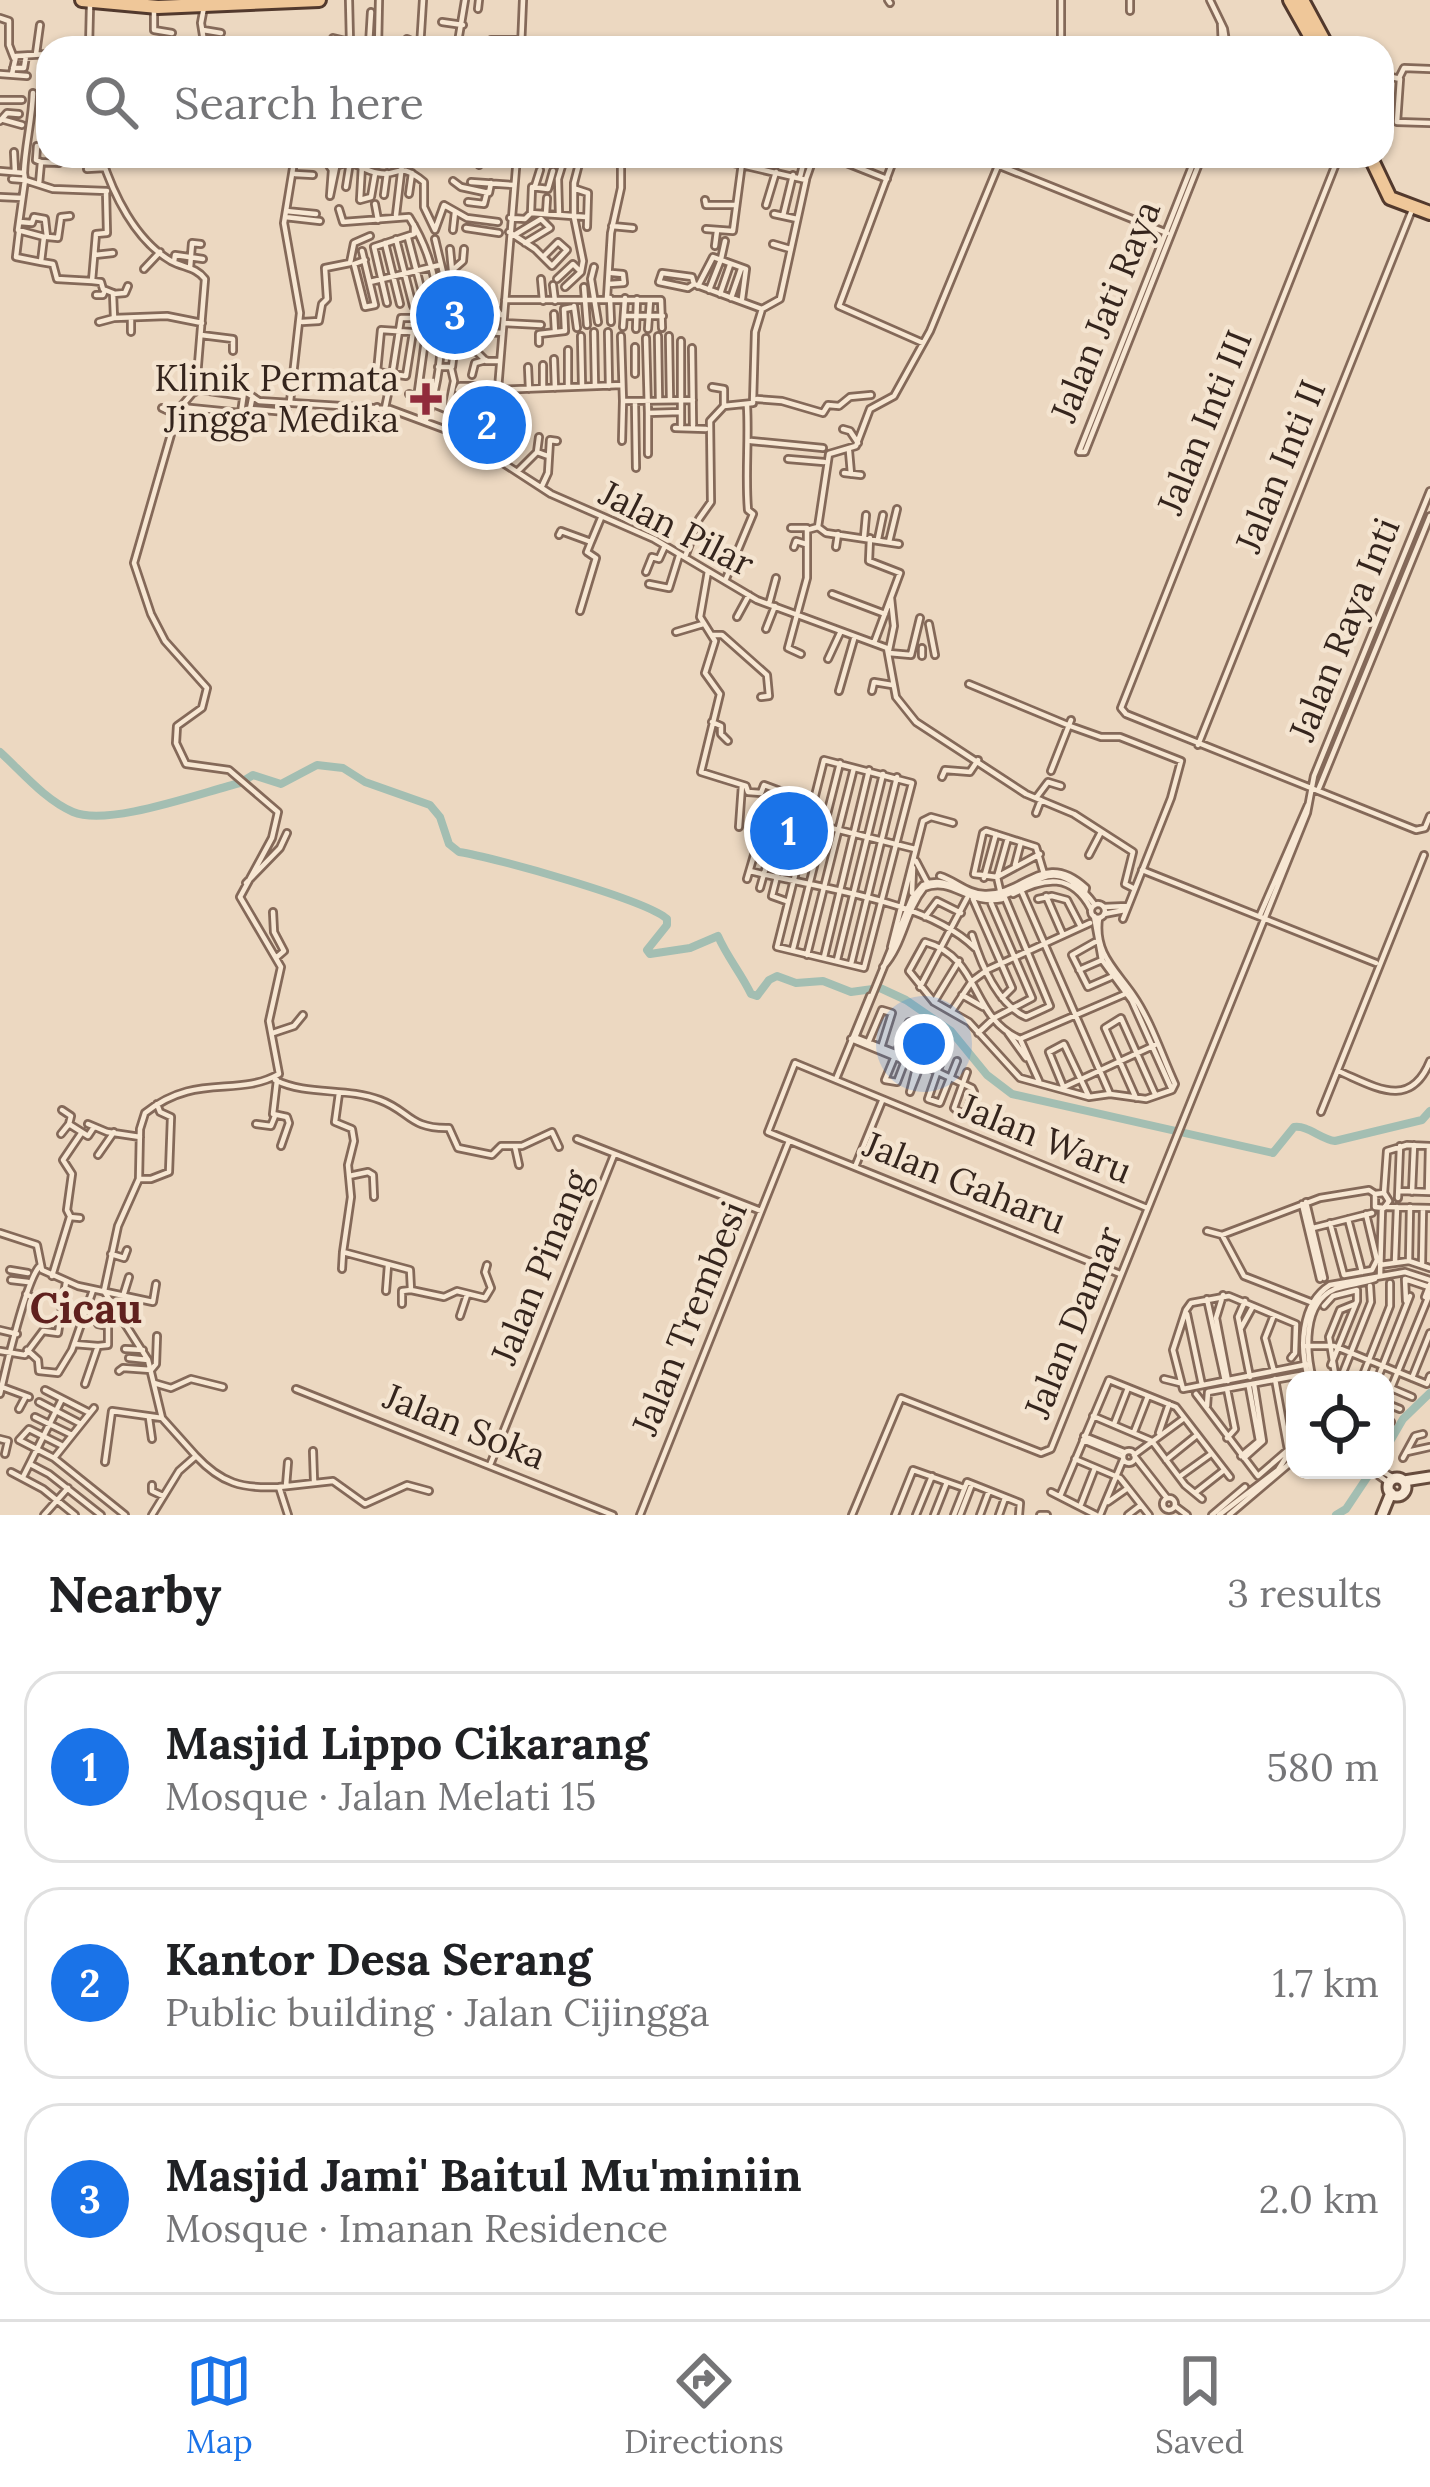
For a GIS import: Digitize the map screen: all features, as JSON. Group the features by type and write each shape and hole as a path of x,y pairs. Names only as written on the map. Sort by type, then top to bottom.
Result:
{"main road":[{"path":"239,3 312,0"},
{"path":"88,1 312,0"},
{"path":"1290,0 1310,36"},
{"path":"1302,0 1322,36"},
{"path":"1378,168 1386,194 1430,209"}],"street":[{"path":"349,0 350,36"},
{"path":"378,36 379,0"},
{"path":"421,36 423,0"},
{"path":"461,36 465,0"},
{"path":"478,9 479,0"},
{"path":"521,36 523,0"},
{"path":"1060,0 1061,36"},
{"path":"1130,0 1130,11"},
{"path":"1210,0 1223,36"},
{"path":"88,1 89,36"},
{"path":"203,36 207,3"},
{"path":"154,4 154,31 172,33"},
{"path":"369,36 371,13"},
{"path":"0,18 10,21 13,71"},
{"path":"442,22 463,25"},
{"path":"39,36 40,26"},
{"path":"350,27 370,28"},
{"path":"202,30 221,33"},
{"path":"77,31 89,31"},
{"path":"14,58 36,54"},
{"path":"0,74 24,68 26,55"},
{"path":"1420,134 1426,123 1396,121 1399,78 1404,68 1430,70"},
{"path":"13,71 27,76"},
{"path":"1394,77 1399,78"},
{"path":"32,92 16,257 52,263 57,279 101,281 113,294 125,293 128,286"},
{"path":"0,100 22,100"},
{"path":"19,114 7,112 2,121 22,125"},
{"path":"13,176 14,152"},
{"path":"39,184 40,168"},
{"path":"87,169 104,168 109,191 107,233 96,234 92,281"},
{"path":"290,402 300,322 285,238 294,168"},
{"path":"346,187 349,168"},
{"path":"362,168 360,200 371,197 375,172"},
{"path":"368,168 386,173 400,168 425,184 424,207 434,230 443,206 467,218 498,222"},
{"path":"400,168 397,217 405,274 413,307 426,308 402,237"},
{"path":"486,449 496,416 516,168"},
{"path":"560,214 563,168"},
{"path":"565,287 581,272 583,260 572,238 579,168"},
{"path":"594,267 591,280 598,321 611,320 612,226 621,168"},
{"path":"706,229 733,232 741,168"},
{"path":"762,168 800,178"},
{"path":"766,205 780,168"},
{"path":"725,580 753,514 748,510 746,489 751,441 747,406 754,398 757,323 762,309 780,299 799,220 800,168"},
{"path":"783,216 806,168"},
{"path":"859,168 887,179"},
{"path":"891,168 839,306 923,343"},
{"path":"818,527 826,463 832,451 849,451 858,443 867,413 894,396 923,343 997,168"},
{"path":"1003,168 1169,234"},
{"name":"Jalan Jati Raya","path":"1116,366 1085,452 1079,452 1194,168"},
{"name":"Jalan Inti III","path":"1198,745 1121,708 1334,168"},
{"path":"510,218 525,219 531,213 540,170"},
{"path":"0,171 53,189 109,191"},
{"path":"535,186 548,189 553,171"},
{"path":"384,195 386,173"},
{"path":"410,194 412,173"},
{"path":"293,174 314,175"},
{"path":"454,181 463,188 487,192"},
{"path":"560,181 588,194 587,227"},
{"path":"471,182 514,185"},
{"path":"468,202 484,204 491,183"},
{"path":"109,191 160,252 205,279 197,386 177,415 136,550 135,570 171,650 207,688 200,710 177,726 178,754 190,766 226,769 239,776 278,815 272,838 240,895 242,908 277,957 281,976 270,1016 281,1068 275,1079 275,1116"},
{"path":"0,197 22,198"},
{"path":"546,214 547,198"},
{"path":"705,200 706,205 735,205"},
{"path":"375,204 378,220"},
{"name":"Jalan Inti II","path":"1198,745 1414,205"},
{"path":"351,206 354,220"},
{"path":"363,207 365,218"},
{"path":"339,209 343,223 410,217 422,238 442,318 438,367 423,421"},
{"path":"453,230 455,212"},
{"path":"531,213 586,217"},
{"path":"286,214 318,218"},
{"path":"774,214 799,220"},
{"path":"19,232 58,238 62,217 70,216"},
{"path":"467,218 465,229 499,233"},
{"path":"19,221 45,219 41,262"},
{"path":"511,234 541,219 547,222 550,228 525,243"},
{"path":"387,303 374,248 415,234 414,224"},
{"path":"612,226 633,228"},
{"path":"786,228 795,231"},
{"path":"715,246 717,231"},
{"path":"511,234 543,257"},
{"path":"300,322 319,322 327,299 326,268 350,263 354,243 370,236"},
{"path":"435,239 452,307 442,318"},
{"path":"709,290 725,241"},
{"path":"189,280 192,243 201,244"},
{"path":"385,243 400,304"},
{"path":"773,244 790,249"},
{"path":"447,284 454,281 450,249"},
{"path":"455,268 463,261 464,249"},
{"path":"362,251 376,305 366,308 354,264 364,260"},
{"path":"144,269 160,252"},
{"path":"95,255 113,253"},
{"path":"174,262 175,255 203,259"},
{"path":"696,285 708,255 747,272 742,299"},
{"path":"720,294 731,263"},
{"path":"555,301 555,282 573,264 581,272"},
{"path":"370,282 442,265"},
{"path":"731,298 742,267"},
{"path":"609,284 624,284 623,274 610,272"},
{"path":"696,285 692,277 663,273 659,282 688,288 696,285 762,309"},
{"path":"541,279 543,301"},
{"path":"584,287 587,325"},
{"path":"96,295 105,290"},
{"path":"113,294 113,319"},
{"path":"539,343 539,334 565,332 564,309 608,298 663,302 662,328"},
{"path":"623,327 625,298"},
{"path":"636,329 638,299"},
{"path":"505,300 574,304"},
{"path":"649,329 650,300"},
{"path":"574,304 577,328"},
{"path":"485,309 497,310 503,320"},
{"path":"550,344 554,314"},
{"path":"99,322 167,316 202,323"},
{"path":"624,316 663,316"},
{"path":"392,376 403,317 442,318 458,328 448,410 409,394"},
{"path":"131,319 131,332"},
{"path":"503,320 541,325"},
{"path":"748,322 757,323"},
{"path":"412,332 406,376 378,374 380,331 399,330 412,332 427,335 417,398"},
{"path":"471,331 502,333"},
{"path":"594,332 595,386"},
{"path":"608,332 609,386"},
{"path":"201,335 232,339 233,351"},
{"path":"581,336 582,387"},
{"path":"621,336 622,441"},
{"path":"658,336 659,400"},
{"path":"669,336 670,400"},
{"path":"681,341 678,427 708,429"},
{"path":"621,347 646,342 648,454"},
{"path":"634,347 635,374"},
{"path":"692,348 693,425"},
{"path":"466,349 486,360"},
{"path":"568,350 568,387"},
{"path":"554,359 555,388"},
{"path":"472,375 475,363 500,361"},
{"path":"543,365 543,388"},
{"path":"438,367 451,368"},
{"path":"528,367 529,389"},
{"path":"622,374 647,374"},
{"path":"188,380 197,386"},
{"path":"177,389 234,384 252,399 246,410"},
{"path":"458,390 460,386 622,385"},
{"path":"649,584 669,588 711,502 708,429 724,406 724,389 712,387"},
{"path":"384,408 388,389"},
{"path":"243,394 246,410"},
{"path":"754,398 823,413 828,405 872,395"},
{"name":"Jalan Pilar","path":"252,399 384,408 423,421 486,449 541,488 664,546 749,595 889,652"},
{"path":"623,401 693,400"},
{"path":"635,401 636,468"},
{"path":"181,406 234,414 287,412"},
{"path":"724,406 747,406"},
{"path":"162,408 177,415"},
{"path":"648,413 681,412"},
{"path":"843,429 858,443"},
{"path":"517,472 537,452 539,437"},
{"path":"541,488 547,478 550,440 557,440"},
{"path":"751,441 823,448"},
{"path":"849,451 848,473 861,475"},
{"path":"537,452 548,456"},
{"path":"788,458 826,463"},
{"name":"Jalan Raya Inti","path":"1314,791 1430,491"},
{"path":"890,542 897,509"},
{"path":"866,515 869,562 900,572 874,643"},
{"path":"871,538 883,515"},
{"name":"Jalan Raya Inti","path":"1314,791 1430,516"},
{"path":"580,611 596,558 587,552 602,518"},
{"path":"847,535 848,522"},
{"path":"791,528 818,527"},
{"path":"818,527 824,533 899,544"},
{"path":"801,653 788,648 808,573 807,528"},
{"path":"559,535 561,530 591,542"},
{"path":"836,547 838,534"},
{"path":"794,547 797,541 806,544"},
{"path":"646,572 652,557 659,559 664,546"},
{"path":"708,572 700,605 703,624 715,643 705,673 720,693 702,773 742,785 748,792 761,793 764,785 788,794"},
{"path":"766,629 776,578"},
{"path":"832,594 885,614"},
{"path":"737,617 749,595"},
{"path":"891,598 892,685 905,711 1038,799 1074,814 1134,853 1125,884 1133,888"},
{"path":"889,652 911,655 912,649 918,638 921,620 934,651 912,649"},
{"path":"676,632 703,624"},
{"path":"828,659 841,631"},
{"path":"712,635 722,635 768,676 769,696 761,697"},
{"path":"839,691 855,637"},
{"path":"918,638 931,637"},
{"path":"737,648 743,641"},
{"path":"872,691 874,682 892,685"},
{"path":"969,684 1180,760 1181,770 1123,920"},
{"path":"712,722 721,726 728,741"},
{"path":"936,733 941,722"},
{"path":"1051,771 1073,724"},
{"path":"1198,745 1417,830 1425,828 1430,816"},
{"path":"824,760 840,763 911,781 865,968 777,947 824,760"},
{"path":"942,777 945,770 970,772 978,760"},
{"path":"792,951 840,763"},
{"path":"807,955 854,766"},
{"path":"824,958 869,770"},
{"path":"956,782 958,772"},
{"path":"837,961 884,773"},
{"path":"851,965 896,777"},
{"path":"1036,813 1048,782 1061,786"},
{"path":"740,827 742,785"},
{"name":"Jalan Damar","path":"853,1515 901,1398 1046,1453 1054,1444 1314,791"},
{"path":"883,967 902,938 923,821 931,817 953,823"},
{"path":"807,822 915,852"},
{"path":"1040,854 997,877 975,875 983,832 1033,845 1040,854 1045,876"},
{"path":"1089,855 1101,832"},
{"path":"246,883 280,848 287,833"},
{"path":"984,878 996,834"},
{"path":"750,871 907,910 971,938 1002,998 1024,1018 1051,1004 997,877 1008,838"},
{"path":"1015,868 1021,842"},
{"path":"746,844 786,852 772,896 786,901"},
{"path":"1029,860 1033,845"},
{"path":"747,879 757,846"},
{"path":"760,888 771,849"},
{"path":"915,852 919,874 928,883"},
{"path":"836,1079 912,898 915,852"},
{"path":"1321,1112 1424,855"},
{"path":"1142,870 1378,964"},
{"path":"907,910 932,884 990,901 1045,876 1067,880 1084,892 1097,913 1102,960 1111,977 1128,992"},
{"path":"970,896 1002,895 1045,876 1071,885 1097,913"},
{"path":"912,898 941,878 970,896 1013,991 1002,998"},
{"path":"1021,889 1110,1094"},
{"path":"920,987 970,896"},
{"path":"1063,935 1042,897 1067,901"},
{"path":"925,917 937,901 961,913"},
{"path":"978,1033 994,1018 1032,998 990,901"},
{"path":"1067,901 1081,927"},
{"path":"1051,909 1067,901"},
{"path":"952,1011 971,981 987,970 1081,927 1097,913 1126,908"},
{"path":"273,912 275,938 284,951 277,957"},
{"path":"971,938 982,920"},
{"path":"1097,941 1073,953 1078,971 1086,987 1111,977"},
{"path":"983,1007 960,960 926,942 908,970 934,1001 978,1033 1016,1076 1089,1097 1136,1098 1172,1090 1128,992 1097,941"},
{"path":"934,1001 960,960"},
{"path":"1078,971 1102,960"},
{"path":"1020,1039 1128,992"},
{"path":"962,995 983,1007 1030,1061"},
{"path":"866,1043 882,1010 892,1013 881,1048"},
{"path":"271,1034 294,1026 302,1015"},
{"path":"1136,1098 1105,1027 1120,1018 1156,1096"},
{"path":"905,1023 918,1028 916,1063 894,1084 884,1078 893,1054 905,1023"},
{"path":"1008,1033 1020,1039 1039,1081"},
{"path":"853,1038 963,1082 974,1092 966,1113 955,1110 963,1082 968,1072"},
{"path":"866,1043 893,1054"},
{"path":"1063,1087 1050,1050 1066,1044 1089,1097"},
{"path":"1063,1087 1155,1046"},
{"path":"946,1047 927,1096 933,1101 940,1103 957,1061"},
{"path":"1338,1071 1383,1090 1402,1091 1421,1078 1430,1061"},
{"name":"Jalan Waru","path":"768,1132 795,1063 1147,1208"},
{"path":"429,1491 407,1485 365,1504 336,1482 255,1487 220,1479 162,1418 148,1360 104,1291 110,1254 139,1179 142,1116 190,1088 275,1079 300,1089 383,1100 411,1122 448,1128 460,1149 491,1156 501,1145 515,1147 552,1132 560,1147"},
{"path":"339,1093 335,1122 354,1134 342,1269"},
{"path":"855,1167 883,1101"},
{"path":"139,1179 169,1172 171,1117 160,1112 157,1104"},
{"path":"61,1134 70,1114 62,1110"},
{"path":"256,1124 271,1126 275,1116"},
{"path":"275,1116 286,1117 289,1123 281,1146"},
{"path":"69,1124 88,1136 91,1125 140,1137"},
{"path":"52,1276 70,1216 72,1174 63,1160 82,1132"},
{"path":"98,1156 114,1132"},
{"name":"Jalan Gaharu","path":"768,1132 1120,1274"},
{"path":"577,1139 761,1211"},
{"name":"Jalan Trembesi","path":"640,1515 789,1142"},
{"path":"1412,1192 1414,1145"},
{"path":"1378,1266 1384,1207 1389,1201 1384,1192 1385,1153 1400,1146 1430,1146 1429,1192 1398,1195 1400,1146"},
{"path":"515,1147 519,1165"},
{"name":"Jalan Pinang","path":"490,1465 614,1155"},
{"path":"349,1176 373,1175 374,1197"},
{"path":"1207,1231 1222,1235 1304,1203 1369,1190 1384,1192"},
{"path":"1375,1194 1373,1204 1384,1207 1427,1208 1422,1264"},
{"path":"1304,1203 1325,1281 1302,1342 1309,1371"},
{"path":"1395,1262 1397,1207"},
{"path":"1408,1261 1410,1207"},
{"path":"1310,1229 1369,1213 1380,1276"},
{"path":"70,1216 80,1218"},
{"path":"1348,1219 1362,1272"},
{"path":"1330,1223 1344,1275 1395,1262 1430,1268"},
{"path":"0,1233 38,1246 40,1267 66,1282 154,1301 156,1284"},
{"path":"1222,1235 1244,1276 1313,1304"},
{"path":"110,1254 124,1258 127,1250"},
{"path":"343,1252 410,1270 411,1291"},
{"path":"386,1291 388,1265"},
{"path":"402,1304 401,1291 446,1297 457,1291 485,1298 490,1288 487,1265"},
{"path":"19,1409 28,1397 1,1390 28,1282 40,1267"},
{"path":"10,1270 31,1273"},
{"path":"1325,1281 1410,1272 1429,1286"},
{"path":"1309,1371 1306,1347 1325,1296 1333,1289 1380,1276"},
{"path":"114,1294 127,1292 129,1277"},
{"path":"10,1280 28,1282"},
{"path":"1381,1371 1406,1307 1405,1280 1429,1286"},
{"path":"0,1351 23,1355 42,1331 58,1332 66,1282"},
{"path":"1365,1371 1390,1306 1390,1283"},
{"path":"1342,1371 1370,1302 1370,1286"},
{"path":"1394,1380 1428,1303 1429,1286"},
{"path":"28,1350 38,1360 39,1371 56,1374 74,1344 93,1289"},
{"path":"1324,1306 1333,1296 1357,1289 1331,1365"},
{"path":"26,1294 35,1298 33,1311"},
{"path":"460,1316 467,1295"},
{"path":"1213,1317 1223,1295"},
{"path":"1181,1386 1173,1350 1186,1310 1207,1298 1223,1295 1245,1301 1297,1324 1291,1358"},
{"path":"1408,1295 1428,1303"},
{"path":"1207,1298 1235,1429 1227,1438"},
{"path":"74,1344 108,1345 110,1321 135,1315 137,1299"},
{"path":"1242,1457 1261,1442 1238,1317 1245,1301"},
{"path":"1334,1371 1329,1337 1344,1307 1355,1304"},
{"path":"1241,1328 1253,1305"},
{"path":"1186,1310 1202,1385"},
{"path":"1274,1315 1265,1338 1286,1409"},
{"path":"98,1324 109,1326"},
{"path":"0,1330 17,1334"},
{"path":"1412,1378 1430,1333"},
{"path":"151,1370 156,1364 158,1336"},
{"path":"85,1384 98,1346"},
{"path":"1306,1347 1338,1348 1427,1384 1430,1376"},
{"path":"125,1349 143,1350"},
{"path":"129,1358 148,1360"},
{"path":"119,1371 151,1370"},
{"path":"1164,1378 1181,1386 1251,1382 1286,1374"},
{"path":"154,1383 171,1388 192,1379 223,1387"},
{"path":"1060,1496 1109,1380 1169,1404 1230,1478"},
{"path":"1209,1414 1206,1394 1227,1384"},
{"path":"1114,1424 1128,1388"},
{"name":"Jalan Soka","path":"296,1389 613,1515"},
{"path":"1394,1389 1412,1397"},
{"path":"45,1390 92,1410 54,1458"},
{"path":"1196,1394 1258,1477 1286,1453"},
{"path":"1134,1432 1148,1396"},
{"path":"22,1478 62,1399"},
{"path":"39,1402 81,1424"},
{"path":"1154,1439 1169,1404"},
{"path":"1394,1406 1400,1408"},
{"path":"105,1462 112,1411 162,1418"},
{"path":"1093,1416 1154,1439 1184,1485 1202,1499"},
{"path":"35,1417 72,1436"},
{"path":"149,1418 152,1438"},
{"path":"1134,1458 1184,1419"},
{"path":"63,1447 28,1429 20,1439 54,1458 124,1515"},
{"path":"1423,1434 1415,1436 1405,1455 1430,1447"},
{"path":"1166,1460 1197,1436"},
{"path":"1083,1438 1134,1458 1184,1515"},
{"path":"0,1439 8,1441 5,1454"},
{"path":"313,1450 314,1481"},
{"path":"1179,1478 1210,1454"},
{"path":"152,1515 178,1472 196,1456"},
{"path":"1051,1492 1098,1515 1123,1456"},
{"path":"1216,1515 1278,1470 1286,1457"},
{"path":"1075,1459 1116,1475 1149,1515 1184,1485"},
{"path":"288,1462 282,1486 288,1515"},
{"path":"30,1464 101,1515"},
{"path":"56,1479 66,1467"},
{"path":"1229,1515 1286,1467"},
{"path":"1081,1504 1095,1468"},
{"path":"895,1515 913,1470 1021,1504 1019,1515"},
{"path":"1194,1493 1223,1471"},
{"path":"11,1472 75,1515"},
{"path":"916,1515 932,1476"},
{"path":"1384,1515 1392,1482 1430,1480"},
{"path":"934,1515 947,1482"},
{"path":"152,1485 152,1491 163,1496"},
{"path":"957,1515 968,1485"},
{"path":"80,1498 89,1486"},
{"path":"1216,1515 1246,1487"},
{"path":"44,1515 68,1488"},
{"path":"1105,1504 1128,1488"},
{"path":"980,1515 989,1491"},
{"path":"999,1515 1006,1498"},
{"path":"1128,1515 1141,1505"}],"waterway":[{"path":"0,752 53,800 89,815 155,807 253,775 281,784 317,765 343,768 365,782 430,805 440,817 449,844 459,852 568,880 654,911 667,919 667,925 647,950 650,954 690,948 718,936 751,994 757,996 777,976 796,983 823,981 851,992 880,988 906,1000 951,1031 987,1075 1012,1094 1273,1153 1294,1127 1335,1141 1422,1120 1430,1111"},
{"path":"1394,1434 1430,1393"},
{"path":"1336,1515 1346,1509 1366,1479"}],"place":[{"name":"Masjid Jami' Baitul Mu'miniin","path":"455,315"},
{"name":"Klinik Permata Jingga Medika","path":"426,399"},
{"name":"Kantor Desa Serang","path":"487,425"},
{"name":"Masjid Lippo Cikarang","path":"789,831"}],"district":[{"name":"Cicau","path":"86,1308"}]}
